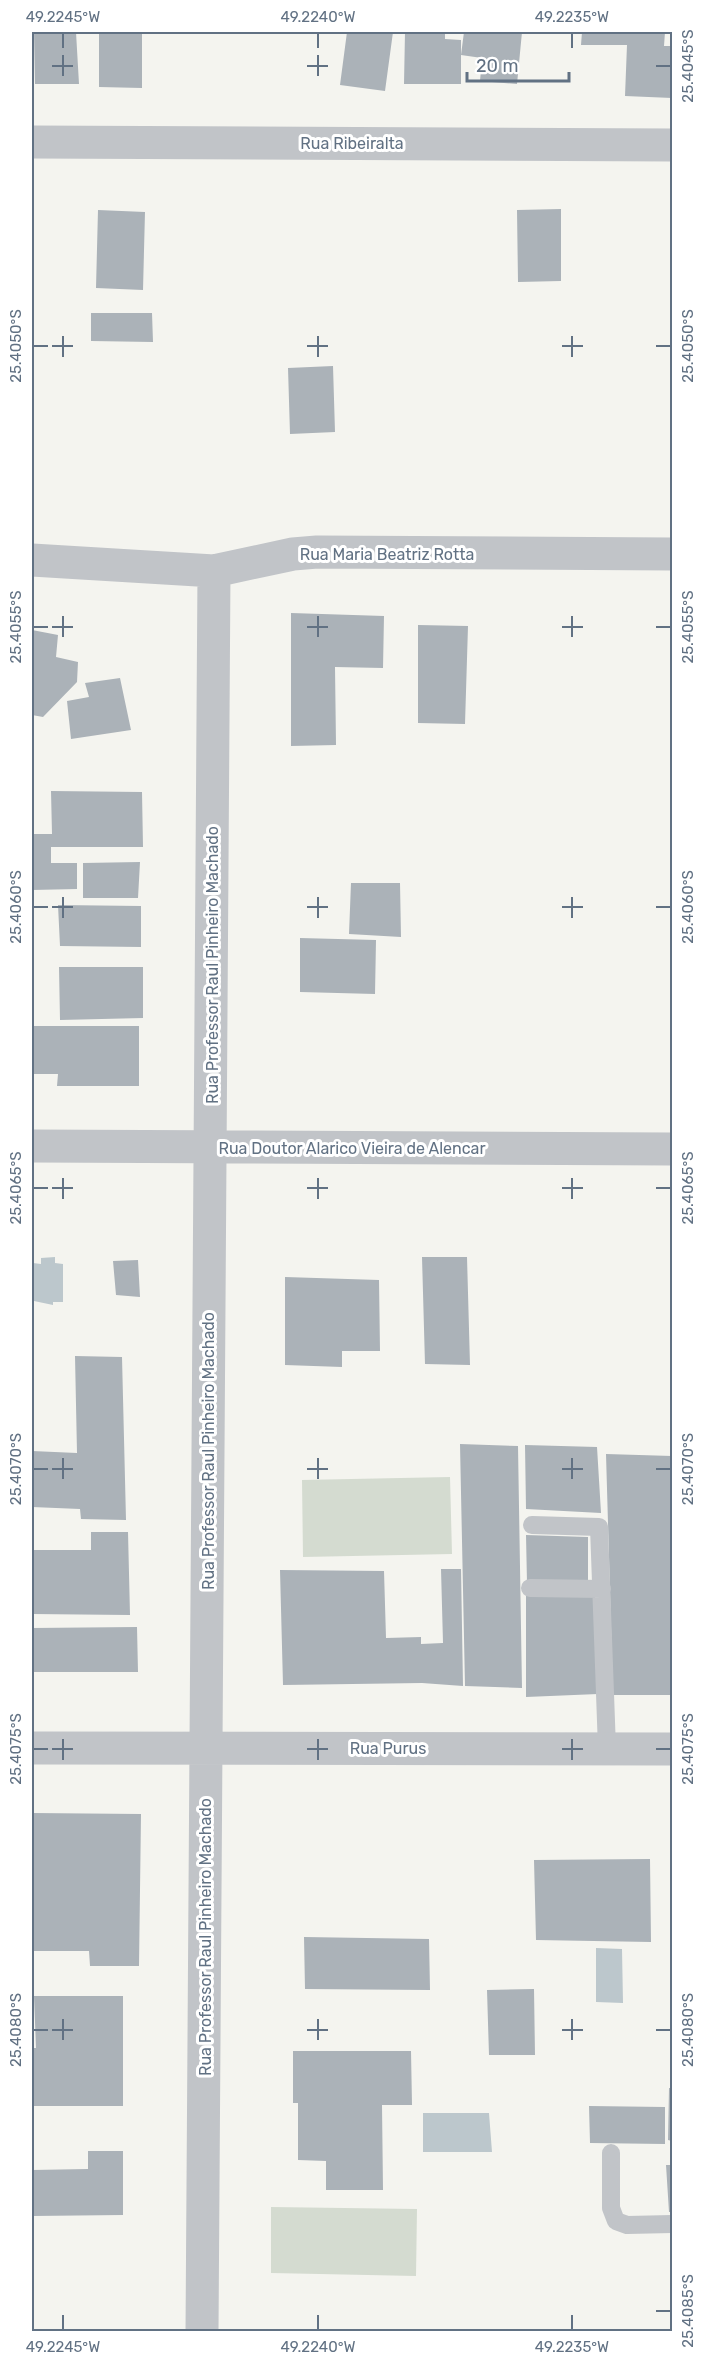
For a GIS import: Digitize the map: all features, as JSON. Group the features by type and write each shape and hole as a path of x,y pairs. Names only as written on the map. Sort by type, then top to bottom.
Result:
{"street":[{"name":"Rua Ribeiralta","path":"32,142 672,145"},
{"name":"Rua Maria Beatriz Rotta","path":"32,560 214,571 293,554 317,552 672,554"},
{"name":"Rua Professor Raul Pinheiro Machado","path":"202,2331 214,571"},
{"name":"Rua Doutor Alarico Vieira de Alencar","path":"32,1146 672,1149"},
{"name":"Rua Purus","path":"32,1748 672,1749"}],"lane":[{"path":"532,1525 599,1527 607,1749"},
{"path":"530,1588 602,1589"},
{"path":"611,2153 611,2208 616,2221 627,2225 672,2224"}],"shaded area":[{"path":"55,1257 55,1263 63,1264 63,1302 53,1302 53,1305 34,1301 33,1263 41,1264 41,1258"},
{"path":"450,1477 452,1554 303,1557 302,1480"},
{"path":"596,1948 622,1949 623,2003 596,2002"},
{"path":"423,2113 489,2113 492,2152 423,2152"},
{"path":"271,2207 417,2209 416,2276 271,2273"}],"building":[{"path":"34,32 76,32 79,84 35,84"},
{"path":"99,32 142,32 142,88 99,87"},
{"path":"347,32 393,32 385,91 340,85"},
{"path":"405,32 445,32 445,39 461,40 461,84 404,84"},
{"path":"464,32 522,32 517,84 480,81 482,58 461,55"},
{"path":"582,32 665,32 664,46 672,46 672,98 625,96 627,45 581,45"},
{"path":"561,209 561,281 518,282 517,210"},
{"path":"98,210 145,212 143,290 96,288"},
{"path":"91,313 152,313 153,342 91,341"},
{"path":"333,366 335,432 290,434 288,368"},
{"path":"291,613 384,616 383,668 335,667 336,745 291,746"},
{"path":"418,625 468,626 465,724 418,723"},
{"path":"32,630 58,635 56,657 78,662 77,682 43,717 32,715"},
{"path":"120,678 131,730 71,739 67,701 89,697 85,683"},
{"path":"51,791 142,792 143,847 51,847 51,863 77,863 77,889 32,890 32,834 52,834"},
{"path":"140,862 138,898 83,898 83,863"},
{"path":"351,883 400,883 401,937 349,934"},
{"path":"58,905 141,906 141,947 60,946"},
{"path":"300,938 376,940 375,994 300,992"},
{"path":"59,967 143,967 143,1018 60,1020"},
{"path":"32,1026 139,1026 139,1086 57,1086 58,1074 32,1074"},
{"path":"422,1257 467,1257 470,1365 425,1364"},
{"path":"138,1260 140,1297 116,1295 113,1261"},
{"path":"285,1277 379,1280 380,1351 342,1351 342,1367 285,1365"},
{"path":"75,1356 122,1357 126,1520 81,1519 80,1509 32,1507 32,1451 77,1453"},
{"path":"460,1444 518,1446 522,1688 465,1686"},
{"path":"525,1445 597,1447 601,1513 526,1509"},
{"path":"606,1454 672,1456 672,1695 613,1695"},
{"path":"91,1532 128,1532 130,1615 32,1614 32,1550 91,1550"},
{"path":"526,1535 588,1537 588,1582 527,1583"},
{"path":"441,1569 461,1569 463,1686 422,1683 283,1685 280,1570 384,1571 386,1638 421,1637 421,1644 443,1643"},
{"path":"526,1596 595,1597 598,1694 526,1697"},
{"path":"137,1627 138,1672 32,1672 32,1628"},
{"path":"32,1813 141,1814 139,1966 90,1966 89,1951 32,1951"},
{"path":"650,1859 651,1942 536,1940 534,1860"},
{"path":"304,1937 429,1939 430,1990 305,1989"},
{"path":"534,1989 535,2055 489,2055 487,1990"},
{"path":"34,1996 123,1996 123,2106 32,2106 32,2048 36,2048"},
{"path":"293,2051 411,2051 412,2105 382,2105 383,2190 326,2190 326,2161 298,2160 298,2103 293,2103"},
{"path":"669,2088 672,2088 672,2141 668,2140"},
{"path":"589,2106 665,2107 665,2144 590,2143"},
{"path":"88,2151 123,2151 123,2215 32,2216 32,2170 88,2169"},
{"path":"666,2165 672,2165 672,2212 669,2212"}]}
